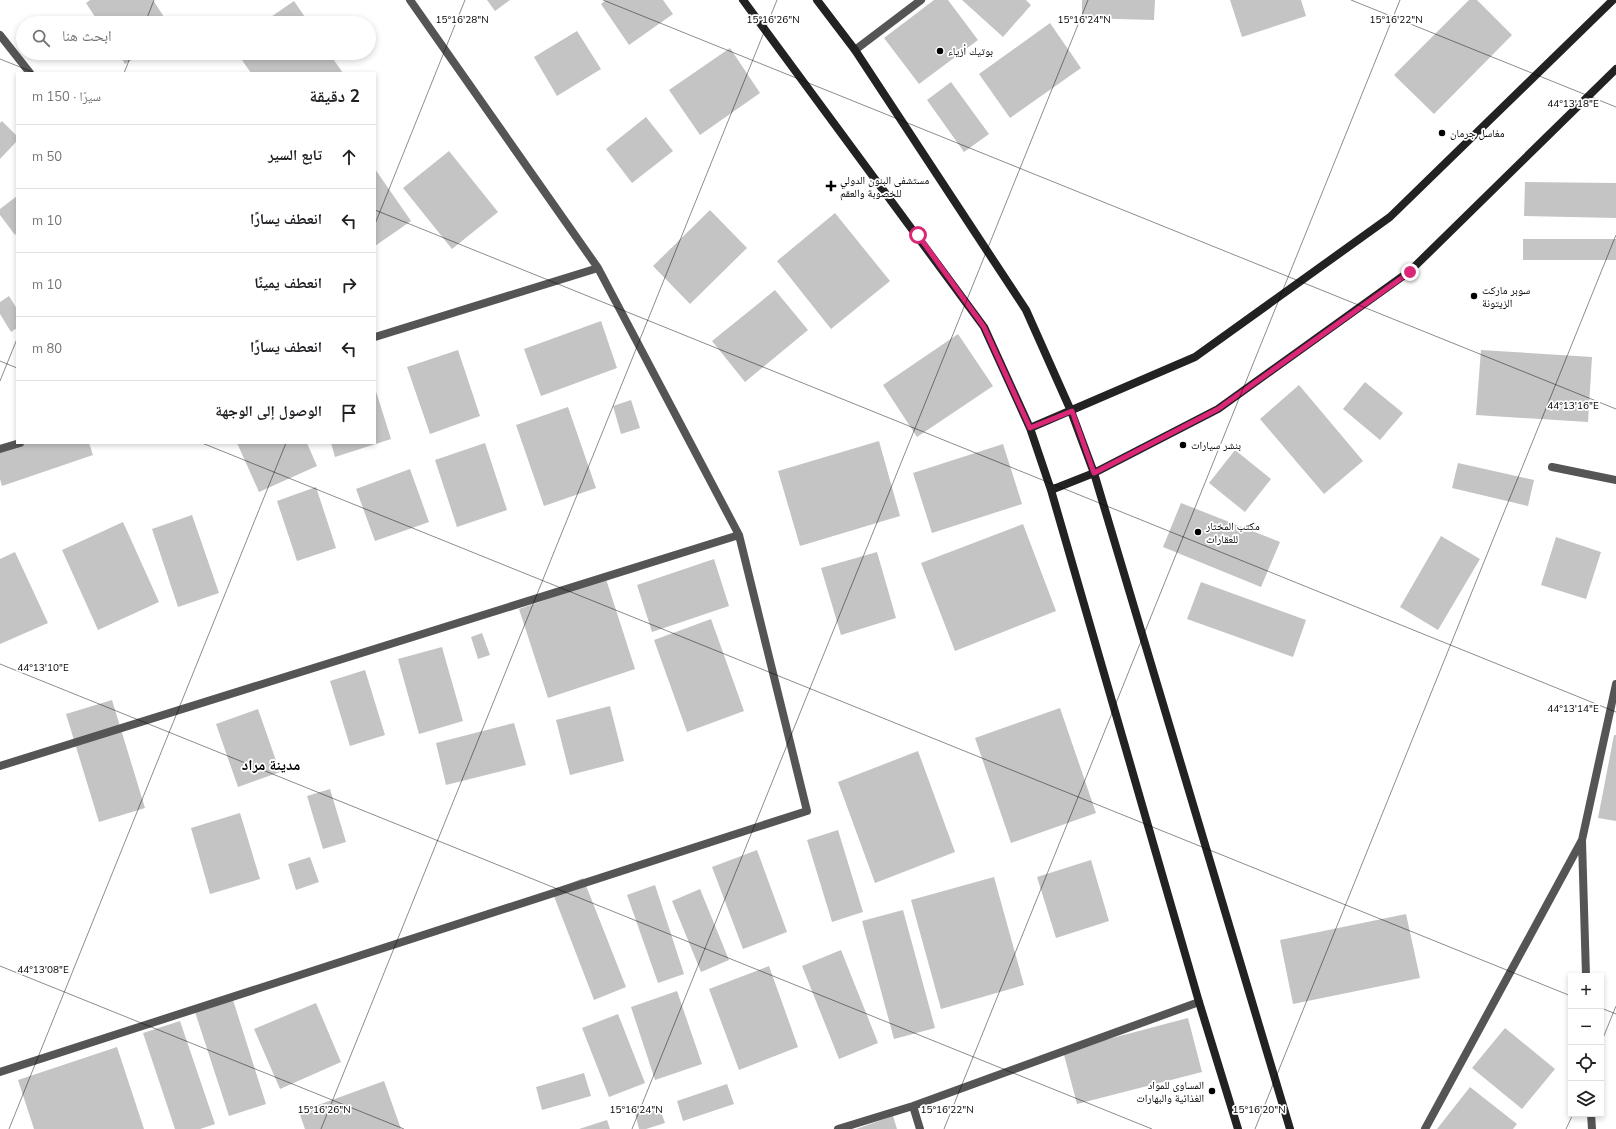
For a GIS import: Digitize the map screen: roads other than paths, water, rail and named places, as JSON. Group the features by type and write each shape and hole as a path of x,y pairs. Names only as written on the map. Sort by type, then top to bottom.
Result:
{"street":[{"path":"0,1072 807,811 739,535 598,268 410,0"},
{"path":"743,0 984,327 1030,428 1051,490 1199,1002 1238,1129"},
{"path":"817,0 855,50 1026,310 1072,411 1094,473 1290,1129"},
{"path":"855,50 921,0"},
{"path":"1030,428 1196,357 1390,217 1613,0"},
{"path":"0,35 16,55"},
{"path":"20,60 29,72"},
{"path":"1051,490 1094,473 1218,409 1410,272 1616,69"},
{"path":"376,337 598,268"},
{"path":"0,449 17,444"},
{"path":"1552,467 1616,480"},
{"path":"0,766 739,535"},
{"path":"1586,973 1582,840 1616,684"},
{"path":"1425,1129 1582,840"},
{"path":"838,1129 913,1106 1199,1002"},
{"path":"913,1106 920,1129"},
{"path":"1591,1117 1592,1129"}],"place":[{"name":"بوتيك أزياء","path":"940,51"},
{"name":"مغاسل جرمان","path":"1442,133"},
{"name":"مستشفى البنون الدولي للخصوبة والعقم","path":"831,186"},
{"name":"سوبر ماركت الزيتونة","path":"1474,296"},
{"name":"بنشر سيارات","path":"1183,445"},
{"name":"مكتب المختار للعقارات","path":"1198,532"},
{"name":"المساوى للمواد الغذائية والبهارات","path":"1212,1091"}],"district":[{"name":"مدينة مراد","path":"271,765"}]}
